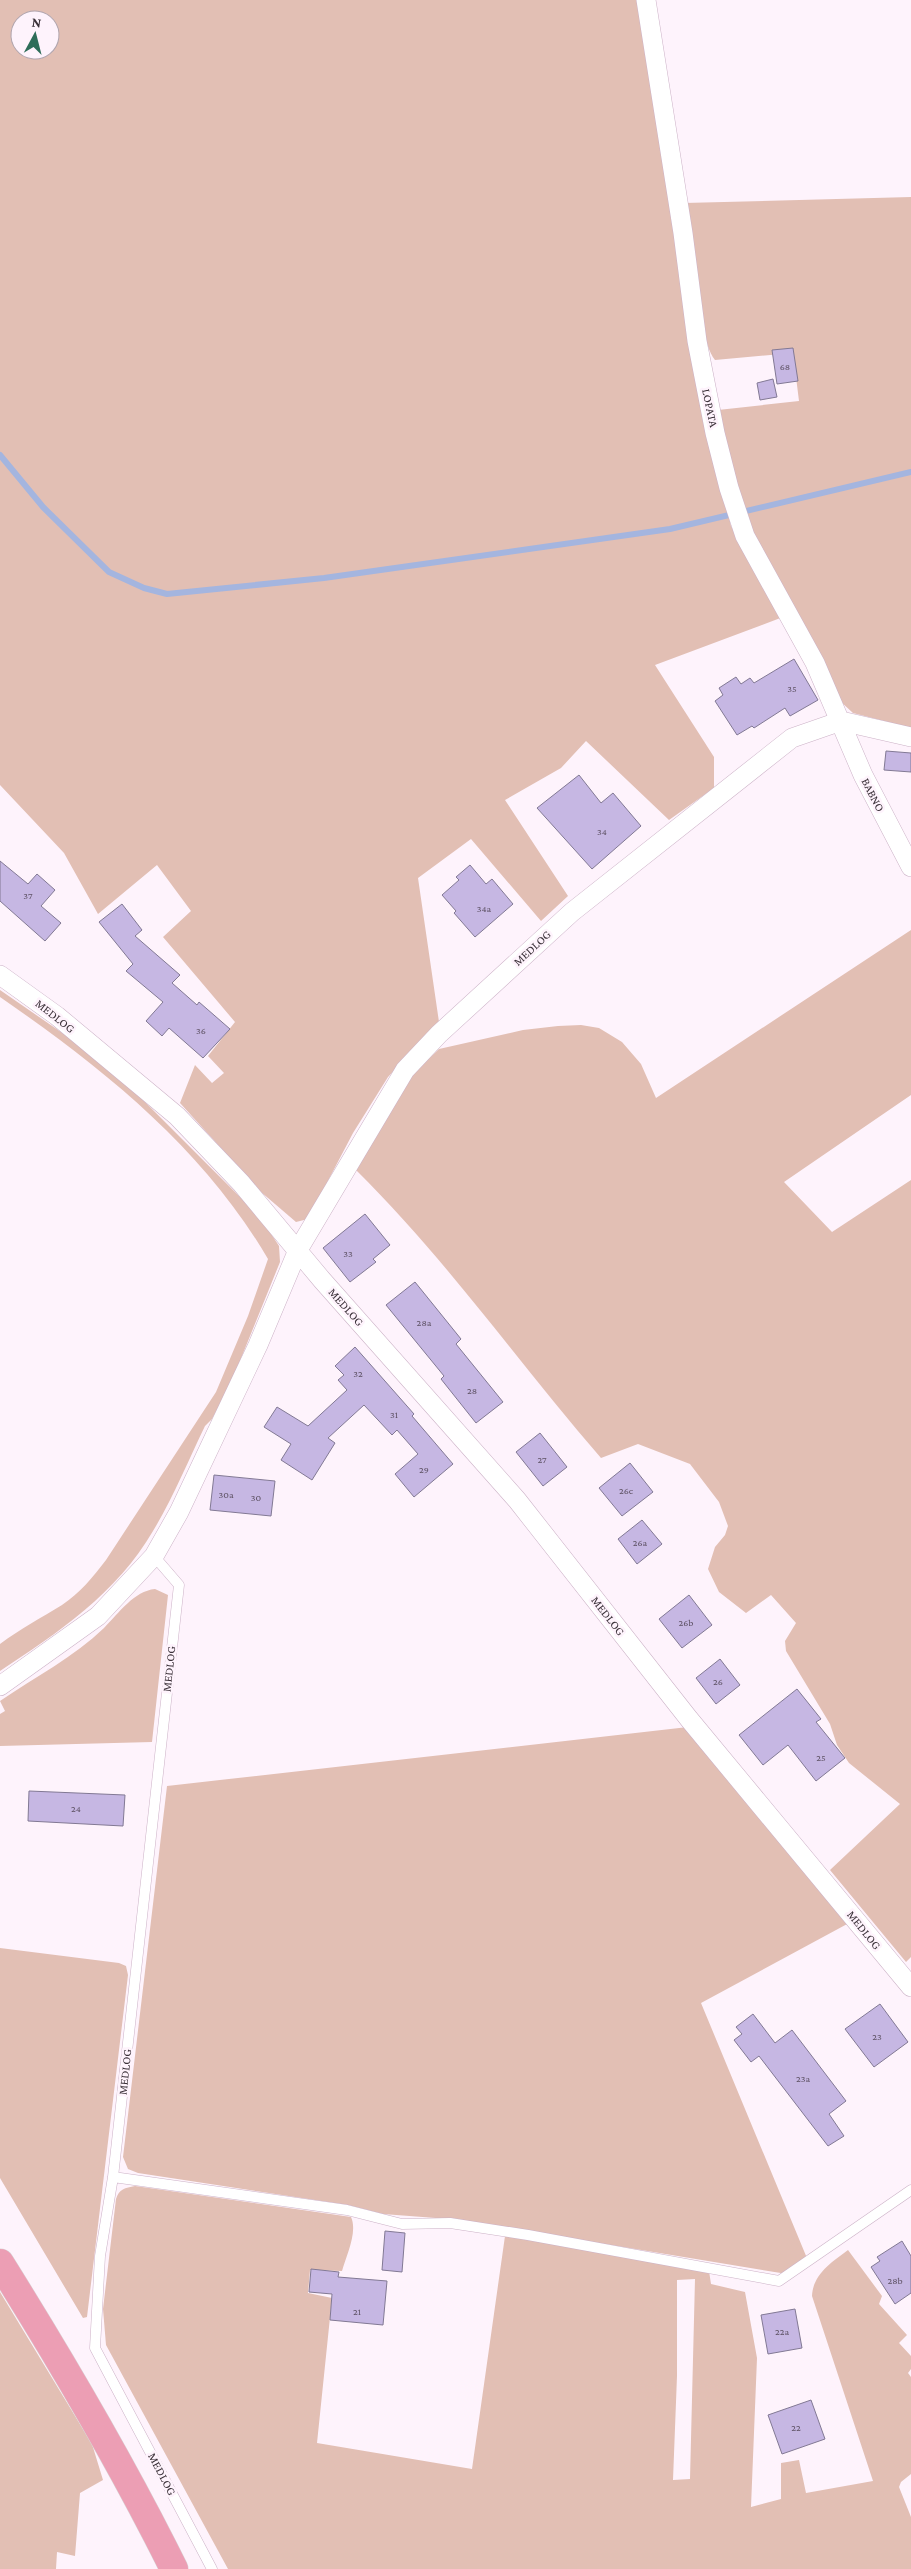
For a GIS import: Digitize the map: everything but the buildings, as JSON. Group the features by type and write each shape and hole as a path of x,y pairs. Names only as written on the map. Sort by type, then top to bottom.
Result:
{"main road":[{"path":"0,2262 47,2338 142,2504 174,2569"}],"street":[{"name":"LOPATA","path":"646,0 683,233 697,341 713,424 729,488 746,536 815,663 841,721"},
{"path":"841,721 911,737"},
{"name":"BABNO","path":"841,721 864,775 911,867"},
{"name":"MEDLOG","path":"298,1250 405,1070 439,1034 572,912 719,794 792,738 841,721"},
{"name":"MEDLOG","path":"0,975 57,1016 178,1116 241,1183 322,1280 517,1500 689,1719 911,1987"},
{"path":"0,1686 98,1616 154,1556 179,1512 250,1362 298,1250"}],"lane":[{"name":"MEDLOG","path":"154,1556 179,1585 113,2176 100,2256 95,2348 212,2569"},
{"path":"113,2176 347,2210 402,2224 450,2223 528,2235 779,2281 911,2190"}],"shaded area":[{"path":"0,0 638,0 692,354 731,526 783,617 655,665 714,757 714,788 669,820 586,741 561,768 505,800 568,896 541,921 471,839 418,878 439,1022 388,1077 353,1133 308,1219 296,1222 261,1192 180,1103 195,1065 212,1083 224,1073 208,1056 235,1022 163,937 191,911 157,865 98,914 64,853 0,785"},
{"path":"911,197 911,728 853,713 840,701 744,517 718,410 799,401 793,353 715,360 709,349 699,310 684,203"},
{"path":"911,930 911,1095 784,1182 832,1232 911,1180 911,1957 906,1962 830,1870 900,1804 849,1763 837,1745 830,1724 786,1651 785,1641 796,1623 771,1595 746,1613 719,1592 708,1569 715,1547 725,1535 728,1526 719,1502 690,1464 638,1444 601,1458 421,1239 356,1170 403,1083 439,1049 523,1030 581,1025 599,1028 622,1042 641,1064 656,1098"},
{"path":"0,990 71,1039 135,1092 260,1217 279,1246 280,1262 231,1383 212,1419 205,1426 174,1493 153,1531 138,1553 122,1574 85,1610 43,1642 0,1671 0,1644 69,1600 91,1579 106,1560 216,1392 248,1316 268,1259 242,1219 213,1181 182,1146 149,1113 113,1082 39,1024 0,997"},
{"path":"155,1589 168,1595 152,1742 0,1746 0,1714 5,1711 0,1701 80,1648 104,1628 134,1598"},
{"path":"688,1727 849,1923 701,2003 809,2263 787,2274 449,2219 383,2214 348,2205 138,2173 128,2169 123,2157 167,1786"},
{"path":"0,1948 119,1963 126,1966 128,1975 87,2317 83,2318 0,2178"},
{"path":"135,2186 351,2217 353,2223 352,2237 342,2271 310,2270 308,2293 332,2298 317,2443 472,2469 505,2236 709,2271 711,2284 745,2292 757,2358 751,2507 781,2499 781,2463 799,2460 806,2493 873,2481 812,2296 816,2281 824,2269 848,2250 882,2296 879,2304 907,2335 899,2343 911,2356 911,2369 908,2373 911,2377 911,2474 901,2482 899,2487 911,2517 911,2569 228,2569 106,2345 103,2309 116,2199 125,2188","holes":["695,2279 690,2479 673,2480 677,2376 677,2280"]},
{"path":"0,2292 92,2444 103,2480 80,2493 75,2556 57,2552 56,2569 0,2569"}],"waterway":[{"path":"0,455 43,507 109,572 144,588 167,594 324,578 670,529 911,472"}]}
